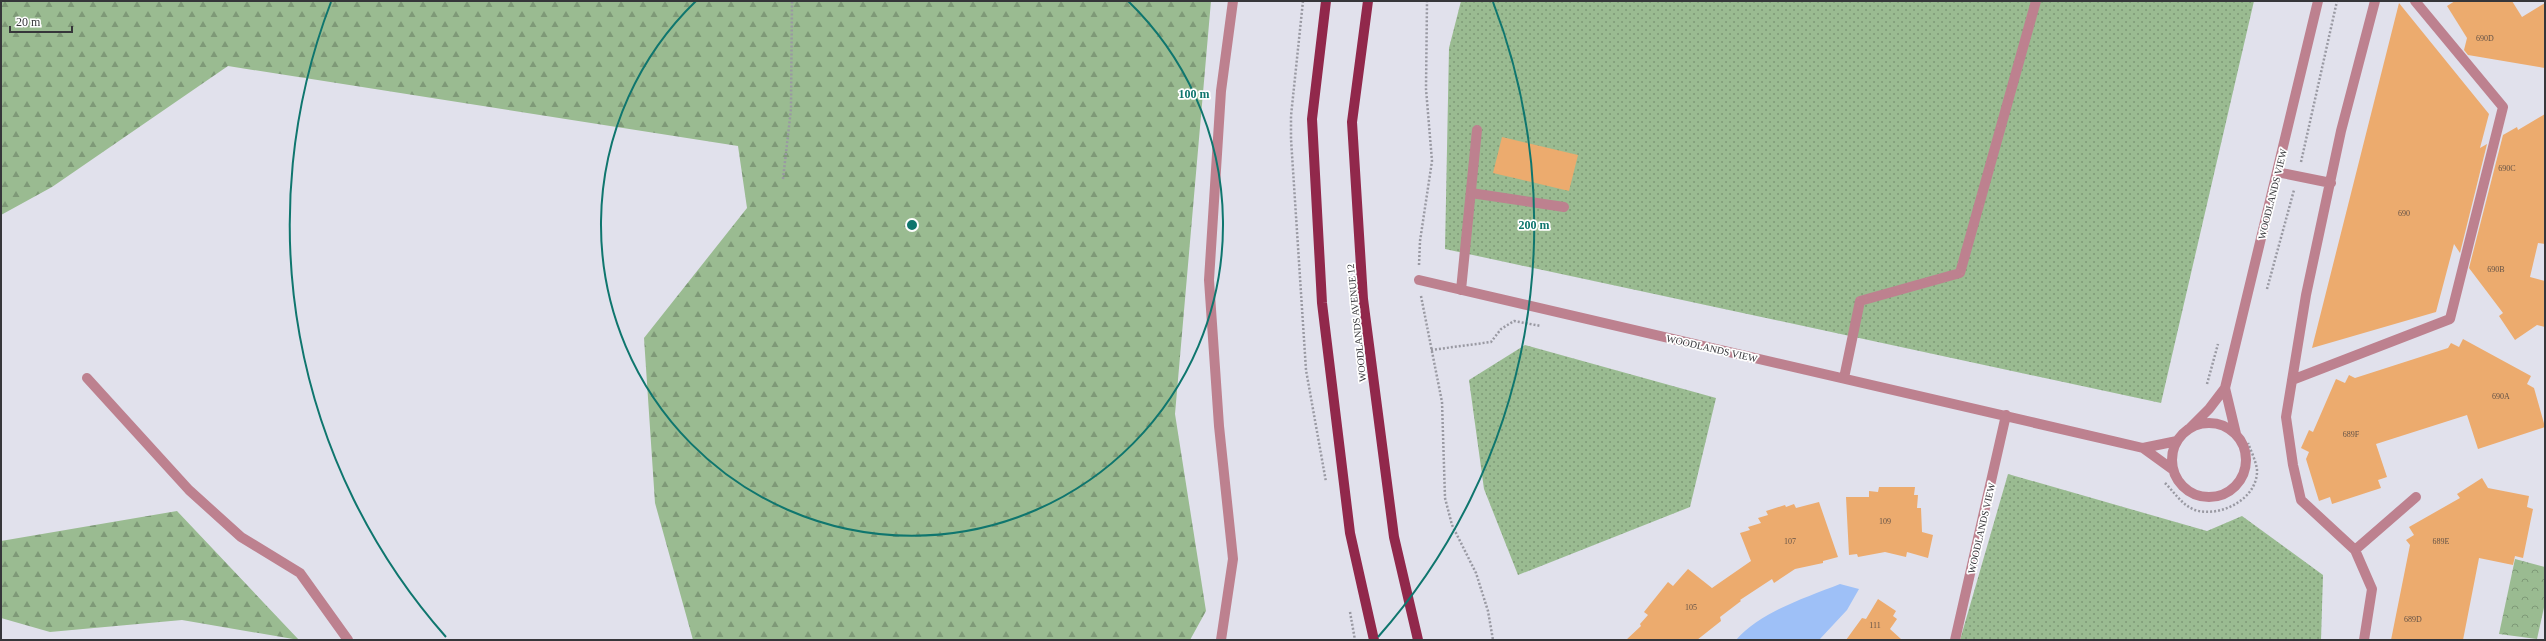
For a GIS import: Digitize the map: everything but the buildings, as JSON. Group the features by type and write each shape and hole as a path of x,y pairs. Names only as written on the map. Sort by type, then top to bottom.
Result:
{"main road":[{"path":"1326,1 1312,119 1322,303 1350,533 1374,640"},
{"name":"WOODLANDS AVENUE 12","path":"1368,1 1352,122 1363,299 1394,537 1418,640"}],"street":[{"path":"1221,640 1233,559 1219,426 1209,280 1221,91 1233,1"},
{"path":"1844,378 1860,301 1960,273 2036,1"},
{"name":"WOODLANDS VIEW","path":"2143,448 2176,441 2201,418 2225,388 2318,1"},
{"path":"2364,640 2372,589 2356,550 2301,500 2293,465 2286,417 2306,295 2341,131 2375,1"},
{"path":"2292,380 2450,319 2503,106 2415,1"},
{"path":"1461,290 1477,130"},
{"path":"2277,172 2331,183"},
{"path":"1471,193 1564,207"},
{"name":"WOODLANDS VIEW","path":"1419,280 2143,448 2172,469 2180,484 2190,492 2199,496 2212,497 2231,490 2245,470 2246,457 2244,448 2236,434 2225,388"},
{"path":"87,378 189,490 241,537 300,573 348,640"},
{"name":"WOODLANDS VIEW","path":"1955,640 2006,415"},
{"name":"WOODLANDS VIEW","path":"2189,429 2202,423 2216,423 2236,434"},
{"path":"2172,469 2172,453 2176,441"},
{"path":"2356,550 2416,496"}],"path":[{"path":"783,179 792,109 792,1"},
{"path":"1427,1 1426,89 1432,161 1420,241 1419,280 1442,402 1445,498 1452,525 1476,573 1488,611 1493,640"},
{"path":"2266,291 2298,176 2337,1"},
{"path":"1431,350 1491,342 1501,328 1514,321 1545,327"},
{"path":"2206,390 2220,336"},
{"path":"2160,479 2179,500 2195,510 2211,512 2228,508 2246,496 2252,489 2257,471 2247,439"}],"green space":[{"path":"1,1 1211,1 1175,414 1206,611 1190,640 693,640 655,503 644,338 747,208 738,146 228,66 52,187 1,215"},
{"path":"1461,1 2254,1 2161,403 1445,249 1449,48"},
{"path":"1525,345 1716,398 1690,507 1518,575 1484,489 1469,380"},
{"path":"2008,474 2207,531 2242,516 2323,575 2321,640 1960,640"},
{"path":"177,511 299,640 182,620 50,632 1,618 1,541"},
{"path":"2515,559 2545,567 2545,603 2537,639 2499,634"}],"water":[{"path":"1840,584 1859,589 1847,610 1819,640 1736,640 1746,630 1771,613"}]}
